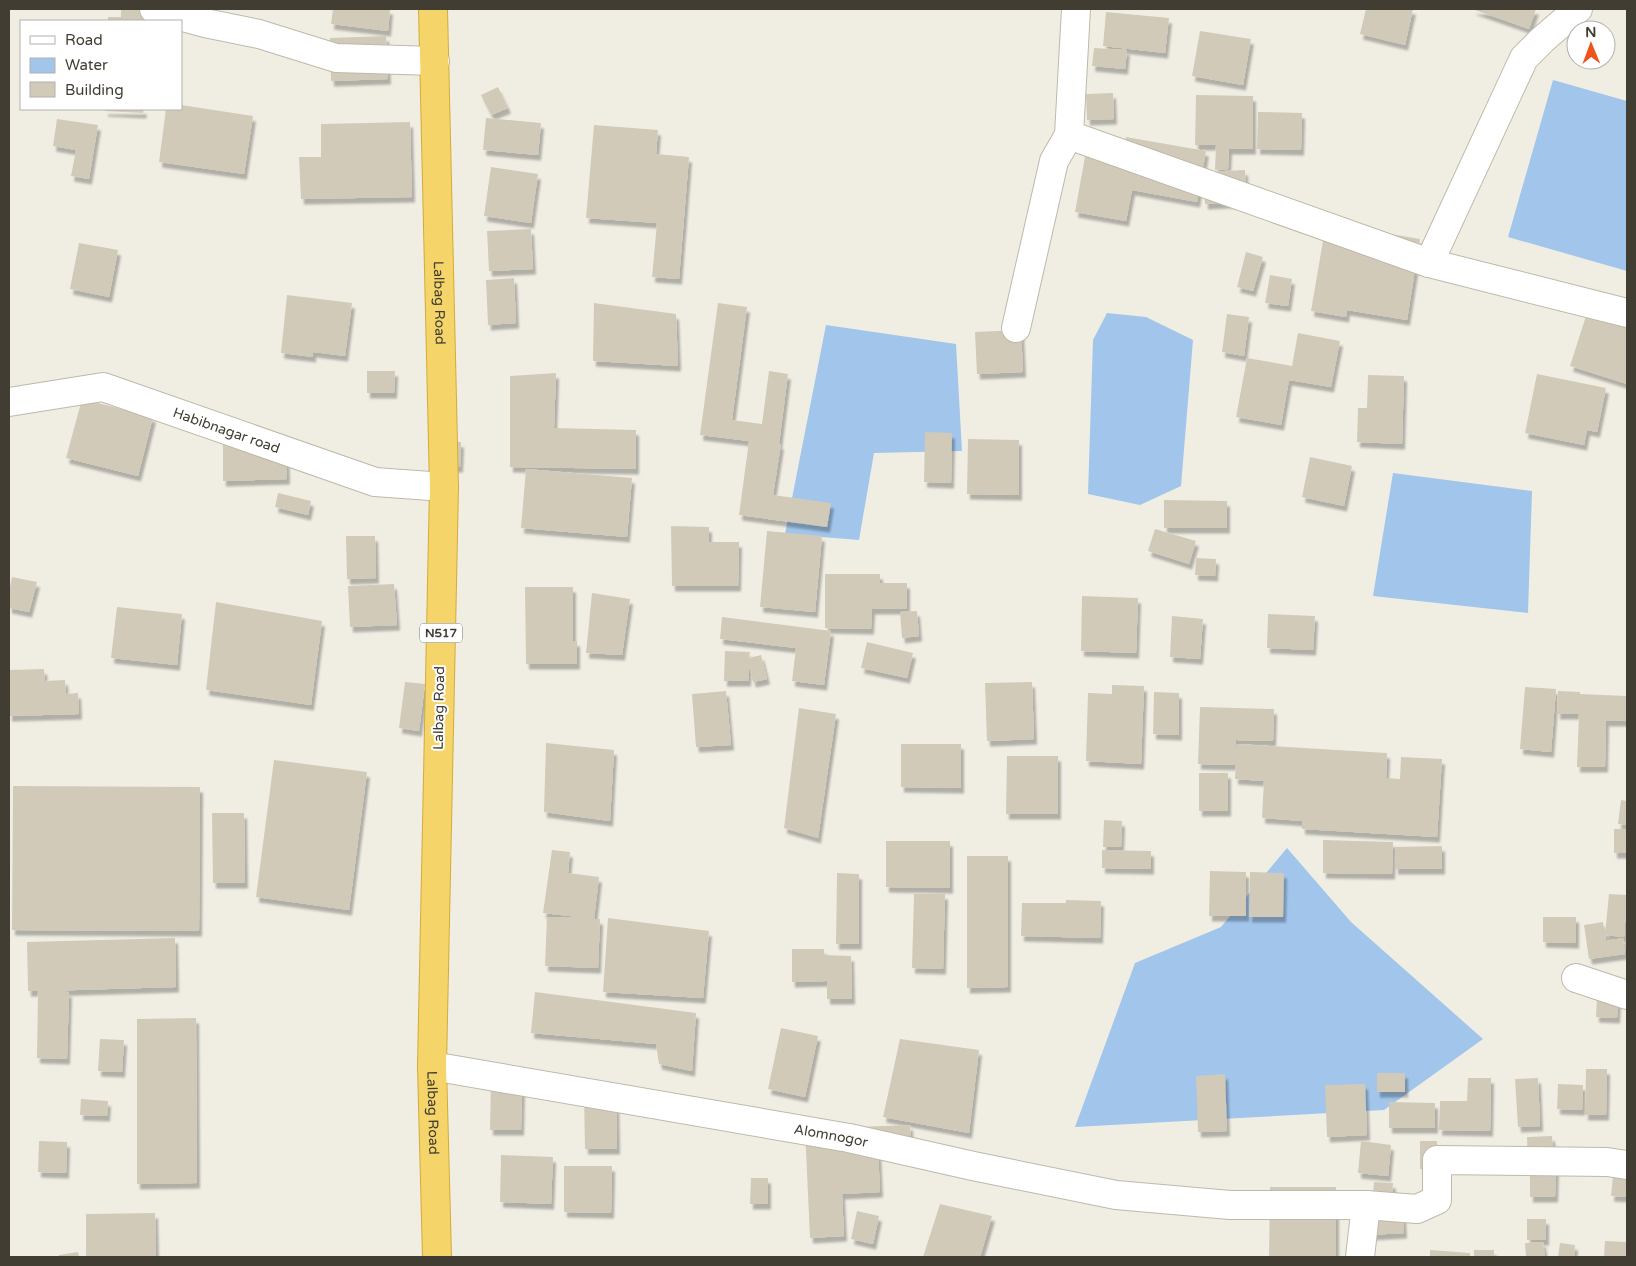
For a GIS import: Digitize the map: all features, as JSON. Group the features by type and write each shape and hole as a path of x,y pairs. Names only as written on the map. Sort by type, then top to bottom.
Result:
{"highway":[{"name":"Lalbag Road","path":"433,9 444,487 432,1066 437,1257"}],"street":[{"path":"154,9 205,23 259,34 336,58 435,60"},
{"path":"1016,328 1054,161 1069,135 1076,9"},
{"path":"1429,262 1524,58 1578,9"},
{"path":"1069,135 1429,262 1627,313"},
{"name":"Habibnagar road","path":"9,402 103,387 375,482 444,487"},
{"path":"1576,978 1627,995"},
{"name":"Alomnogor","path":"432,1066 848,1138 1116,1195 1230,1205 1366,1205 1417,1208 1437,1200 1437,1160 1608,1162 1627,1165"},
{"path":"1360,1257 1366,1205"}],"water":[{"path":"1553,80 1627,101 1627,271 1508,237"},
{"path":"1107,313 1146,317 1193,340 1181,486 1140,505 1088,494 1093,340"},
{"path":"826,325 956,344 962,451 874,453 859,540 785,534"},
{"path":"1393,473 1532,491 1528,613 1373,596"},
{"path":"1287,848 1351,922 1483,1039 1384,1110 1075,1127 1135,963 1221,927"}],"building":[{"path":"121,9 164,9 165,20 108,20 108,17 121,17"},
{"path":"333,9 390,9 388,31 331,24"},
{"path":"1366,9 1413,9 1405,45 1360,34"},
{"path":"1472,9 1536,9 1529,29"},
{"path":"1106,12 1169,18 1165,53 1103,46"},
{"path":"1200,31 1251,39 1243,85 1192,76"},
{"path":"386,36 388,79 331,81 330,38"},
{"path":"1094,48 1127,50 1125,69 1092,66"},
{"path":"498,87 508,108 491,115 481,95"},
{"path":"1113,93 1114,119 1087,120 1086,94"},
{"path":"1196,95 1253,96 1253,149 1229,149 1228,169 1215,170 1216,145 1195,145"},
{"path":"182,105 253,116 244,174 159,162 166,110 182,110"},
{"path":"105,110 144,110 143,113"},
{"path":"1258,112 1302,113 1301,150 1257,149"},
{"path":"486,118 541,123 538,155 483,150"},
{"path":"57,119 98,125 89,179 71,176 76,150 53,146"},
{"path":"410,122 412,197 301,199 299,157 321,157 321,124"},
{"path":"594,125 658,130 656,154 689,157 679,279 652,277 657,223 586,218"},
{"path":"1126,137 1206,151 1197,202 1132,190 1126,221 1075,212 1086,151 1122,158"},
{"path":"491,167 538,174 531,223 484,216"},
{"path":"1245,170 1246,202 1205,204 1204,172"},
{"path":"1326,223 1420,239 1407,320 1347,310 1346,317 1311,311"},
{"path":"531,229 533,269 489,271 487,231"},
{"path":"79,243 118,250 109,297 70,289"},
{"path":"1246,252 1263,257 1253,291 1237,287"},
{"path":"1270,275 1292,279 1288,306 1265,303"},
{"path":"514,278 516,323 488,325 486,280"},
{"path":"287,295 352,303 345,356 313,352 313,357 281,353"},
{"path":"1592,297 1627,308 1627,384 1570,366"},
{"path":"594,303 676,314 678,366 593,361"},
{"path":"718,303 747,307 732,420 762,424 769,371 788,374 779,444 781,444 773,495 831,503 827,527 739,515 749,441 700,435"},
{"path":"1227,314 1249,317 1244,356 1222,352"},
{"path":"1021,330 1023,372 977,374 975,332"},
{"path":"1298,333 1340,341 1331,387 1289,380 1281,425 1236,417 1247,358 1292,366"},
{"path":"367,371 395,371 394,393 367,393"},
{"path":"556,373 554,428 636,430 636,469 510,467 510,376"},
{"path":"1537,374 1606,388 1597,432 1587,430 1584,445 1525,433"},
{"path":"1368,375 1404,376 1402,444 1357,442 1358,408 1367,408"},
{"path":"82,399 153,417 138,476 66,458"},
{"path":"925,432 952,433 951,483 924,482"},
{"path":"968,439 1019,440 1019,495 967,494"},
{"path":"286,442 287,479 223,481 223,443"},
{"path":"450,442 461,442 460,467 449,467"},
{"path":"1310,457 1352,466 1344,506 1302,497"},
{"path":"526,469 632,478 627,537 521,528"},
{"path":"278,493 311,501 308,515 275,507"},
{"path":"1164,500 1227,501 1227,528 1164,528"},
{"path":"671,526 709,527 709,542 739,542 738,586 672,586"},
{"path":"1155,529 1196,541 1189,564 1148,551"},
{"path":"767,531 822,536 815,612 760,607"},
{"path":"346,536 375,536 376,578 347,579"},
{"path":"1196,558 1216,559 1215,576 1195,575"},
{"path":"825,574 880,574 880,583 907,583 907,609 872,609 871,629 825,628"},
{"path":"12,577 37,582 29,612 9,608 9,592"},
{"path":"394,584 397,625 350,627 348,586"},
{"path":"525,587 573,587 573,641 577,641 577,664 526,664"},
{"path":"592,593 630,599 622,655 586,653"},
{"path":"1082,596 1138,598 1136,653 1081,651"},
{"path":"216,602 322,621 311,705 206,690"},
{"path":"117,607 182,614 177,665 111,658"},
{"path":"917,611 919,636 902,638 900,612"},
{"path":"1268,614 1315,616 1313,650 1267,648"},
{"path":"1172,616 1203,619 1200,659 1170,657"},
{"path":"722,617 831,631 824,685 792,681 796,648 720,639"},
{"path":"867,642 913,653 907,678 861,668"},
{"path":"725,651 750,652 749,658 761,655 767,679 753,682 749,666 748,681 724,681"},
{"path":"44,669 45,681 65,680 66,694 78,693 79,714 9,716 9,670"},
{"path":"405,682 425,684 419,731 399,728"},
{"path":"1032,682 1034,739 987,741 985,683"},
{"path":"1112,685 1144,686 1141,764 1086,761 1088,693 1112,694"},
{"path":"1525,687 1556,689 1551,752 1520,749"},
{"path":"726,691 731,745 696,747 692,694"},
{"path":"1558,691 1627,696 1627,721 1606,721 1605,767 1577,767 1579,714 1557,714"},
{"path":"1154,692 1179,693 1179,735 1153,734"},
{"path":"1200,707 1274,709 1273,741 1236,740 1235,765 1198,764"},
{"path":"799,708 836,714 818,838 784,828"},
{"path":"546,743 614,750 610,821 544,812"},
{"path":"901,744 961,744 961,788 901,787"},
{"path":"1237,744 1387,753 1386,778 1400,779 1401,757 1442,759 1437,837 1302,829 1302,821 1262,818 1264,781 1235,779"},
{"path":"1007,756 1058,756 1058,814 1006,814"},
{"path":"274,760 367,772 349,910 256,897"},
{"path":"1199,773 1228,773 1228,811 1199,811"},
{"path":"13,786 200,787 199,931 12,930"},
{"path":"1621,800 1627,801 1627,825 1618,824"},
{"path":"212,813 244,813 245,883 213,883"},
{"path":"1104,820 1122,821 1121,847 1103,847"},
{"path":"1614,829 1627,829 1627,853 1614,853"},
{"path":"1323,840 1393,842 1392,874 1323,873"},
{"path":"886,841 950,841 950,888 886,887"},
{"path":"1442,846 1442,869 1395,869 1395,847"},
{"path":"552,850 570,852 568,873 599,877 594,919 600,919 598,968 545,966 547,917 588,918 543,913"},
{"path":"1102,850 1151,851 1151,869 1102,868"},
{"path":"967,856 1008,856 1008,987 967,988"},
{"path":"1210,871 1246,872 1246,916 1209,916"},
{"path":"1250,872 1284,873 1283,917 1249,917"},
{"path":"837,873 859,874 859,944 836,944"},
{"path":"914,894 945,894 943,969 912,968"},
{"path":"1609,894 1627,895 1624,937 1605,935"},
{"path":"1066,900 1101,901 1100,938 1021,936 1022,903 1066,903"},
{"path":"1543,917 1576,917 1576,943 1543,942"},
{"path":"608,918 709,931 703,998 603,992"},
{"path":"1603,922 1606,941 1623,938 1625,954 1589,959 1584,925"},
{"path":"175,938 176,987 43,991 69,992 67,1059 37,1058 38,991 28,991 27,942"},
{"path":"792,949 824,949 824,955 851,956 852,999 827,999 827,981 792,982"},
{"path":"535,992 696,1013 692,1071 659,1064 656,1044 531,1033"},
{"path":"1597,996 1618,996 1617,1018 1596,1017"},
{"path":"196,1018 197,1183 137,1184 137,1019"},
{"path":"781,1028 818,1036 805,1097 768,1089"},
{"path":"100,1039 124,1040 122,1072 98,1071"},
{"path":"900,1039 979,1050 969,1133 883,1117"},
{"path":"1586,1069 1607,1069 1606,1115 1585,1115"},
{"path":"1377,1073 1405,1073 1405,1092 1377,1092"},
{"path":"1225,1074 1227,1131 1198,1132 1196,1076"},
{"path":"1468,1078 1491,1078 1490,1131 1439,1130 1440,1101 1467,1101"},
{"path":"1538,1078 1540,1126 1518,1127 1515,1079"},
{"path":"491,1080 522,1081 521,1130 490,1130"},
{"path":"1365,1084 1367,1135 1327,1137 1325,1085"},
{"path":"1558,1084 1583,1085 1582,1110 1557,1109"},
{"path":"584,1094 616,1094 617,1149 585,1149"},
{"path":"81,1099 108,1101 107,1116 80,1115"},
{"path":"1389,1102 1435,1103 1435,1128 1389,1128"},
{"path":"910,1125 911,1149 878,1150 880,1192 842,1194 844,1236 810,1238 805,1129"},
{"path":"1552,1136 1554,1162 1528,1163 1527,1137"},
{"path":"39,1141 67,1142 66,1173 38,1172"},
{"path":"1361,1141 1391,1145 1388,1176 1358,1173"},
{"path":"1420,1141 1437,1141 1438,1169 1420,1169"},
{"path":"501,1155 553,1157 551,1204 500,1202"},
{"path":"1615,1155 1627,1156 1627,1197 1611,1196"},
{"path":"1530,1165 1556,1165 1555,1197 1530,1197"},
{"path":"564,1166 612,1166 611,1213 564,1212"},
{"path":"751,1178 768,1178 768,1204 750,1204"},
{"path":"1374,1182 1393,1183 1391,1206 1372,1205"},
{"path":"1270,1187 1336,1187 1336,1257 1269,1257"},
{"path":"940,1204 992,1216 980,1257 923,1257"},
{"path":"857,1211 879,1216 873,1244 851,1239"},
{"path":"155,1213 156,1257 86,1257 86,1214"},
{"path":"1403,1215 1404,1233 1369,1235 1368,1216"},
{"path":"1527,1219 1546,1219 1546,1240 1527,1240"},
{"path":"1605,1241 1627,1242 1627,1257 1604,1257"},
{"path":"1543,1242 1545,1257 1526,1257 1525,1243"},
{"path":"1560,1243 1575,1245 1574,1257 1558,1257"},
{"path":"1430,1250 1470,1253 1470,1257 1430,1257"},
{"path":"1474,1250 1494,1250 1494,1257 1474,1257"},
{"path":"78,1252 79,1257 59,1257 59,1255"}]}
